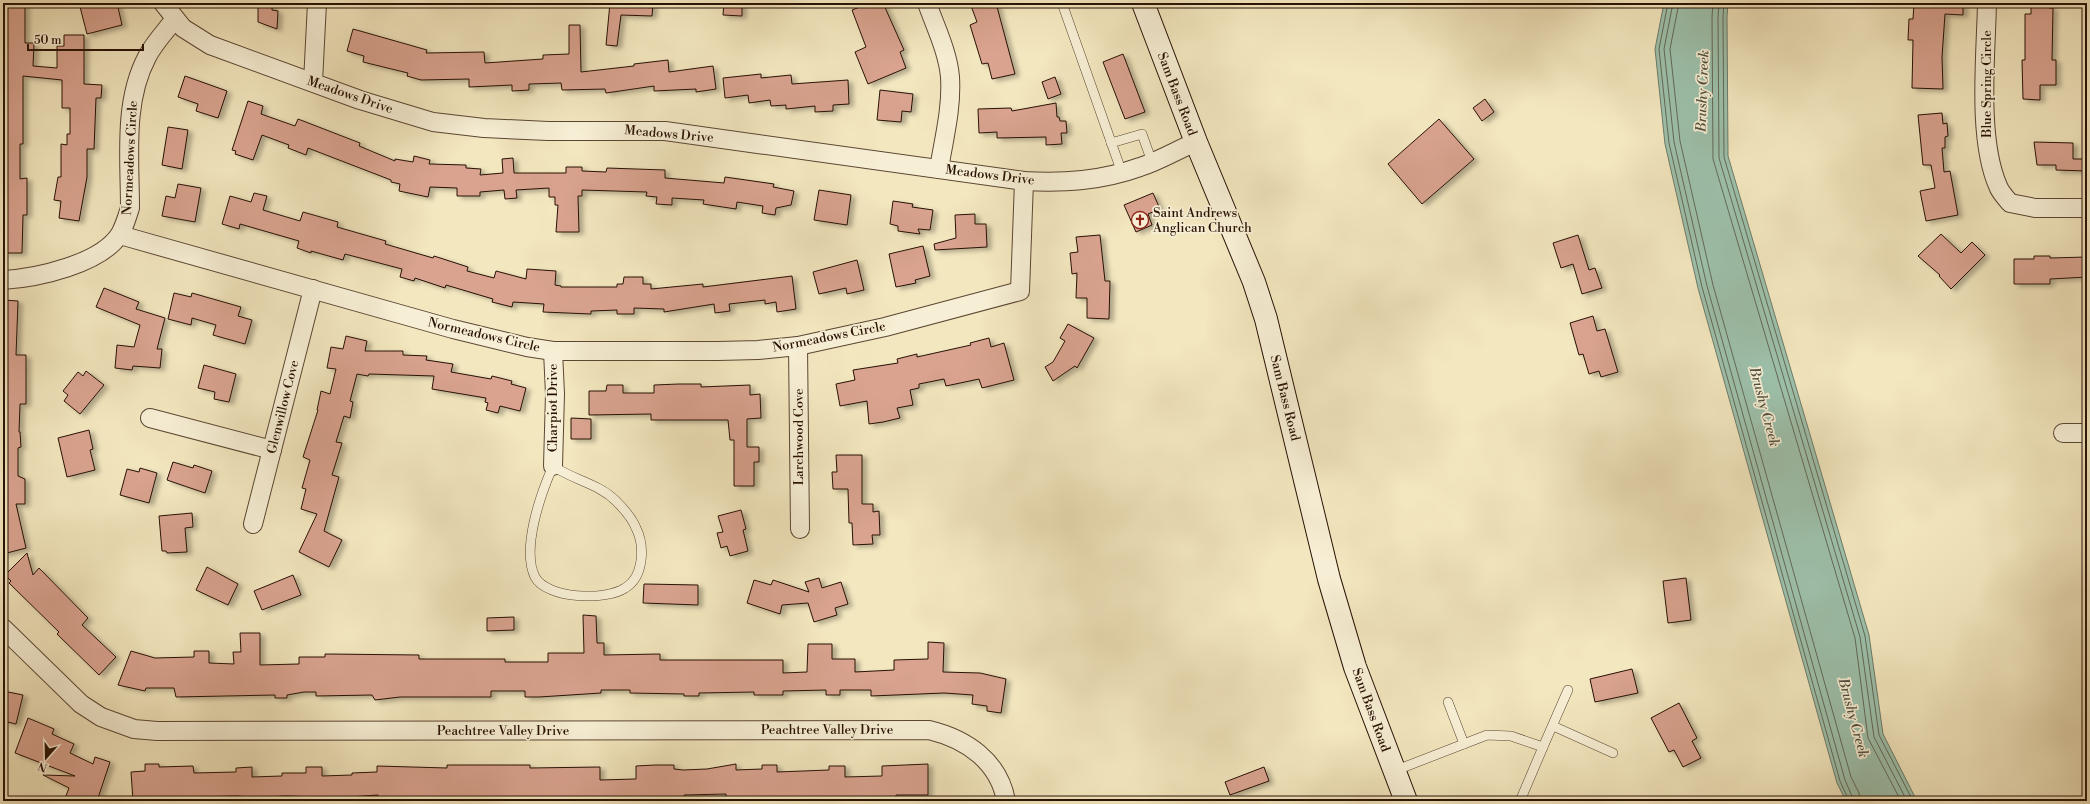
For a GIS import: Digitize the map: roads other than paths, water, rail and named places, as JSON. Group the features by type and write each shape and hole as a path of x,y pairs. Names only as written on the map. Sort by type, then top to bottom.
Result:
{"main road":[{"name":"Sam Bass Road","path":"1146,5 1196,142 1254,282 1266,319 1329,578 1355,667 1406,801"}],"street":[{"name":"Meadows Drive","path":"163,3 174,20 191,35 210,45 408,115 458,126 548,131 665,131 1024,182 1063,183 1122,173 1152,162 1196,142"},
{"path":"313,82 318,3"},
{"path":"926,3 938,33 950,76 950,108 939,169"},
{"name":"Blue Spring Circle","path":"1988,3 1985,125 1989,151 1998,186 2010,203 2035,208 2087,208"},
{"name":"Normeadows Circle","path":"174,20 147,56 138,77 132,100 130,208 120,235 453,329 527,347 553,351 725,351 798,346 885,327 1020,291 1024,182"},
{"path":"3,280 36,276 61,269 103,250 120,235"},
{"name":"Glenwillow Cove","path":"253,524 313,289"},
{"name":"Larchwood Cove","path":"798,346 800,529"},
{"name":"Charpiot Drive","path":"553,351 555,394 553,466"},
{"path":"150,418 272,450"},
{"path":"2063,433 2087,433"},
{"name":"Peachtree Valley Drive","path":"3,628 81,704 101,717 134,729 157,731 929,730 962,742 981,755 998,777 1006,801"}],"lane":[{"path":"1062,3 1122,173"},
{"path":"1111,143 1142,134 1152,162"},
{"path":"553,466 603,491 616,500 636,527 640,538 641,556 639,569 626,588 617,592 594,596 569,595 552,590 541,584 536,578 531,561 533,530 547,480 553,466"},
{"path":"1520,801 1568,690"},
{"path":"1448,702 1464,744"},
{"path":"1553,726 1613,753"},
{"path":"1394,771 1487,735 1510,736 1543,747"}],"water":[{"name":"Brushy Creek","path":"1664,3 1728,3 1728,156 1869,635 1883,734 1917,801 1846,801 1837,783 1698,288 1665,144 1655,49"}],"place":[{"name":"Saint Andrews Anglican Church","path":"1140,220"}]}
